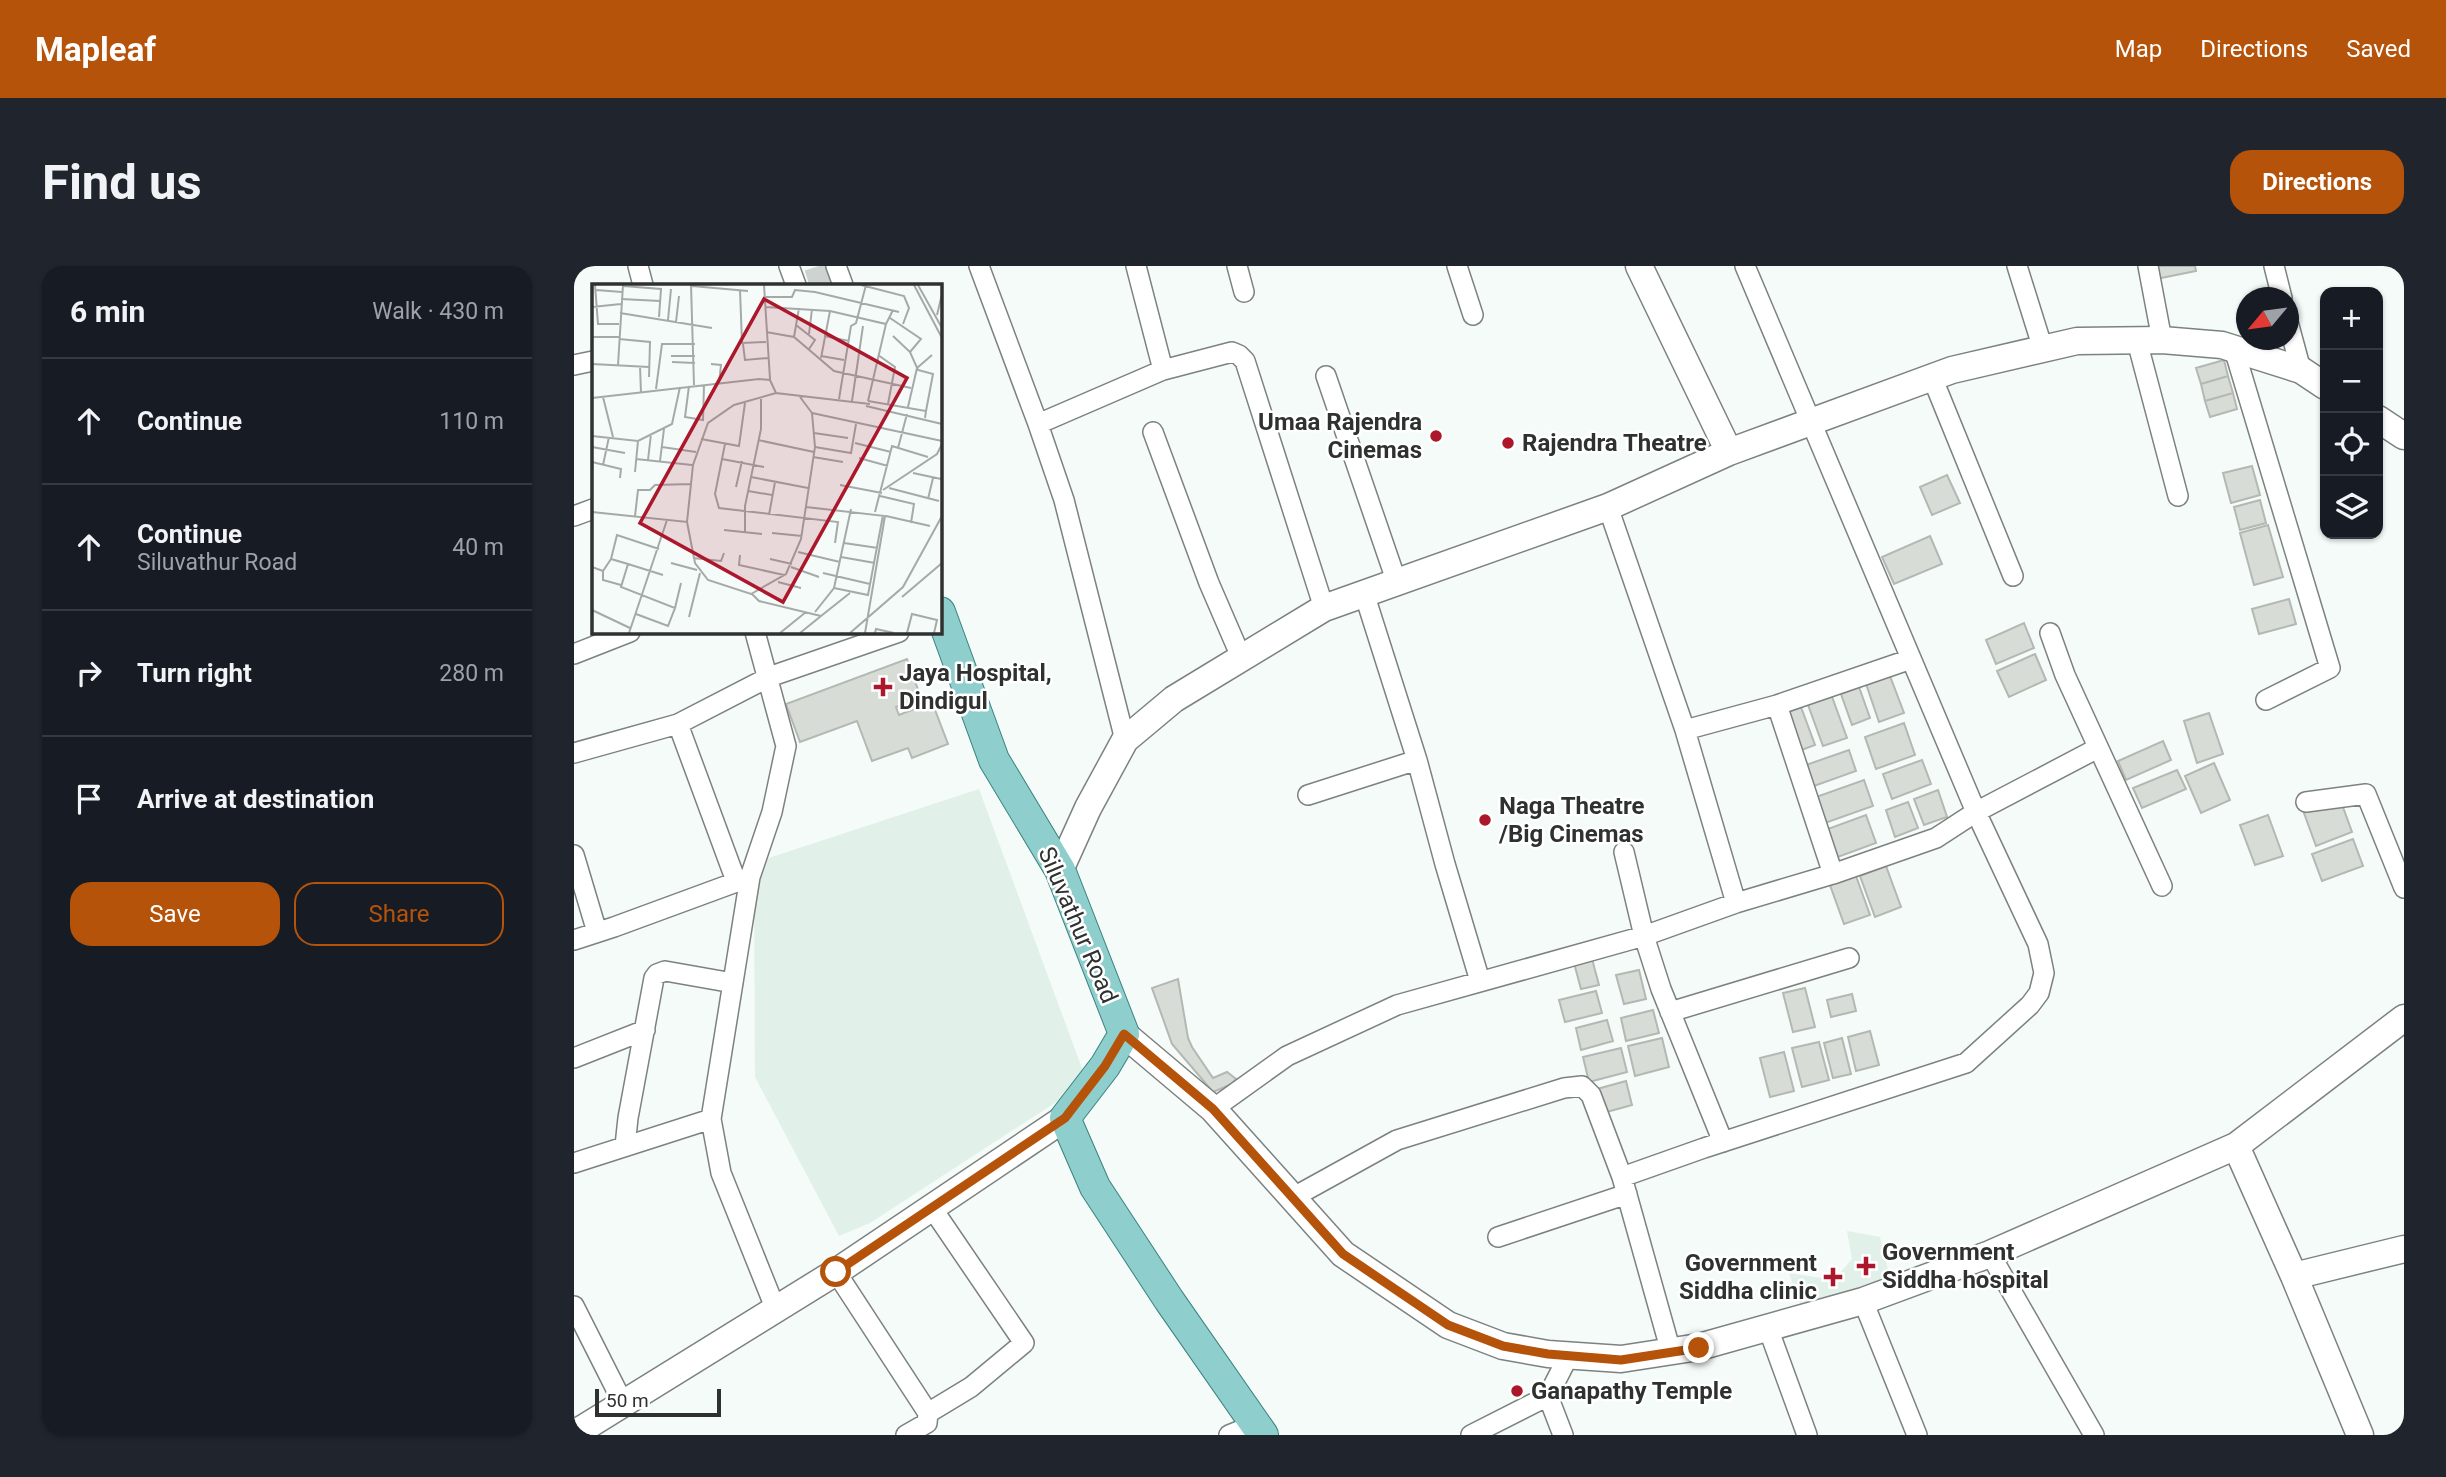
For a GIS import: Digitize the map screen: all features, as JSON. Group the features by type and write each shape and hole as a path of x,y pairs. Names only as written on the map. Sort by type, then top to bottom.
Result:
{"main road":[{"name":"Siluvathur Road","path":"942,620 994,760 1060,870 1124,1034 1105,1066 1065,1118"},
{"path":"1065,1118 1096,1187 1250,1431"}],"street":[{"path":"638,266 643,284"},
{"path":"789,266 796,284"},
{"path":"836,266 843,284"},
{"path":"979,266 1064,500 1125,740"},
{"path":"1136,266 1163,370"},
{"path":"1237,266 1244,292"},
{"path":"1457,266 1473,315"},
{"path":"1639,266 1729,452"},
{"path":"1498,1237 1723,1142 1966,1063 2030,1005 2039,993 2044,973 2039,944 1976,811 1745,266"},
{"path":"2017,266 2043,349"},
{"path":"2148,266 2149,340 2178,496"},
{"path":"2274,266 2279,287"},
{"path":"1060,870 1088,808 1125,740 1174,699 1324,608 1608,507 1729,452 1932,377 2077,341 2149,340 2222,345 2301,370 2320,383"},
{"path":"2234,349 2330,668 2266,700"},
{"path":"2296,350 2301,370"},
{"path":"1038,424 1163,370 1232,352 1239,355 1245,361 1324,608"},
{"path":"574,365 592,361"},
{"path":"1325,376 1397,583"},
{"path":"1932,377 2013,576"},
{"path":"2383,422 2404,436"},
{"path":"1153,432 1209,583 1241,657"},
{"path":"1608,507 1685,730 1736,903"},
{"path":"574,516 592,509"},
{"path":"1364,593 1417,760 1444,864 1480,981"},
{"path":"2050,633 2065,675 2162,886"},
{"path":"574,654 626,634"},
{"path":"756,634 786,746 772,811 743,879 733,983 710,1119 721,1174 776,1310"},
{"path":"574,753 678,724 769,677 893,634"},
{"path":"1685,730 1777,705 1911,659"},
{"path":"1777,705 1833,874"},
{"path":"678,724 743,879"},
{"path":"1213,1109 1287,1056 1397,1005 1644,936 1936,838 1976,811 2098,748"},
{"path":"1308,795 1417,760"},
{"path":"2306,802 2366,794 2404,888"},
{"path":"1624,852 1644,936 1670,1012 1723,1142"},
{"path":"574,855 597,932"},
{"path":"574,940 614,928 743,879"},
{"path":"1670,1012 1849,958"},
{"path":"625,1146 654,978 665,971 733,983"},
{"path":"1124,1034 1213,1109 1343,1254 1448,1325 1503,1346 1569,1356 1621,1360 1699,1348 1863,1301 1990,1254 2236,1146 2404,1018"},
{"path":"574,1058 645,1030"},
{"path":"1292,1198 1397,1140 1564,1088 1583,1086 1591,1095 1624,1186 1671,1352"},
{"path":"574,1434 836,1272 1065,1118"},
{"path":"574,1163 710,1119"},
{"path":"2236,1146 2360,1435"},
{"path":"928,1413 971,1387 1024,1343 932,1208"},
{"path":"2294,1276 2404,1249"},
{"path":"1990,1254 2094,1435"},
{"path":"836,1272 928,1413 927,1423 906,1435"},
{"path":"1863,1301 1917,1435"},
{"path":"574,1306 623,1403"},
{"path":"1769,1328 1807,1435"},
{"path":"1471,1435 1548,1396 1569,1356"},
{"path":"1548,1396 1563,1435"}],"shaded area":[{"path":"979,789 1087,1082 870,1223 839,1236 755,1077 754,863"},
{"name":"Government Siddha hospital","path":"1847,1231 1880,1237 1891,1282 1801,1307 1789,1273 1834,1280 1852,1259"}],"building":[{"path":"2153,266 2195,266 2196,271 2156,279"},
{"path":"2224,360 2228,376 2201,384 2196,368"},
{"path":"2228,376 2233,393 2205,401 2201,384"},
{"path":"2233,393 2237,409 2210,417 2205,401"},
{"path":"2252,466 2260,495 2231,503 2223,473"},
{"path":"1947,475 1960,503 1932,515 1920,487"},
{"path":"2260,500 2266,523 2240,530 2234,507"},
{"path":"2268,525 2283,577 2254,585 2240,533"},
{"path":"1930,536 1942,564 1894,584 1882,557"},
{"path":"2289,599 2296,624 2259,634 2252,609"},
{"path":"2024,623 2034,648 1996,664 1986,640"},
{"path":"2035,654 2046,680 2009,697 1997,671"},
{"path":"907,659 921,698 896,707 899,715 932,702 948,744 912,758 908,748 872,761 857,721 800,742 786,704"},
{"path":"1890,676 1904,713 1879,722 1866,684"},
{"path":"1859,687 1870,718 1852,725 1841,694"},
{"path":"1831,694 1847,738 1823,746 1807,702"},
{"path":"1801,707 1815,745 1799,751 1785,713"},
{"path":"2209,713 2223,754 2197,763 2184,721"},
{"path":"1904,723 1915,755 1876,769 1865,737"},
{"path":"2163,741 2171,760 2126,780 2118,761"},
{"path":"1849,750 1856,771 1814,786 1806,765"},
{"path":"1922,760 1931,784 1892,799 1883,774"},
{"path":"2214,763 2230,800 2201,813 2185,776"},
{"path":"2177,770 2186,789 2142,808 2133,788"},
{"path":"1864,780 1873,806 1825,823 1816,797"},
{"path":"1938,790 1947,817 1924,825 1914,799"},
{"path":"2340,799 2352,832 2316,846 2304,813"},
{"path":"1908,802 1918,828 1895,837 1886,810"},
{"path":"1866,815 1876,843 1835,858 1825,830"},
{"path":"2268,815 2283,856 2255,865 2240,825"},
{"path":"2353,839 2363,866 2322,881 2312,854"},
{"path":"1886,866 1901,907 1875,917 1860,876"},
{"path":"1856,876 1870,915 1844,924 1830,885"},
{"path":"1592,959 1599,985 1581,989 1574,963"},
{"path":"1639,970 1646,999 1624,1004 1616,975"},
{"path":"1178,979 1188,1038 1192,1047 1213,1078 1227,1072 1236,1079 1232,1084 1213,1092 1172,1044 1152,988"},
{"path":"1805,988 1815,1027 1793,1032 1783,993"},
{"path":"1596,991 1602,1013 1565,1022 1559,1000"},
{"path":"1852,994 1856,1011 1831,1017 1827,1000"},
{"path":"1653,1010 1659,1033 1626,1041 1621,1018"},
{"path":"1607,1020 1613,1041 1581,1050 1576,1028"},
{"path":"1870,1031 1879,1065 1856,1071 1848,1037"},
{"path":"1662,1038 1669,1067 1635,1076 1628,1046"},
{"path":"1842,1038 1851,1074 1833,1078 1824,1043"},
{"path":"1819,1042 1829,1080 1802,1087 1792,1048"},
{"path":"1621,1048 1627,1072 1589,1082 1583,1057"},
{"path":"1784,1052 1794,1091 1770,1097 1760,1058"},
{"path":"1626,1081 1632,1105 1603,1113 1597,1089"}],"tunnel":[{"path":"819,266 825,284"}],"place":[{"name":"Umaa Rajendra Cinemas","path":"1436,436"},
{"name":"Rajendra Theatre","path":"1508,443"},
{"name":"Jaya Hospital, Dindigul","path":"883,687"},
{"name":"Naga Theatre /Big Cinemas","path":"1485,820"},
{"name":"Government Siddha hospital","path":"1866,1266"},
{"name":"Government Siddha clinic","path":"1833,1277"},
{"name":"Ganapathy Temple","path":"1517,1391"}],"route":[{"path":"836,1272 1065,1118 1105,1066 1124,1034 1213,1109 1343,1254 1448,1325 1503,1346 1548,1354 1621,1360 1699,1348"}]}
